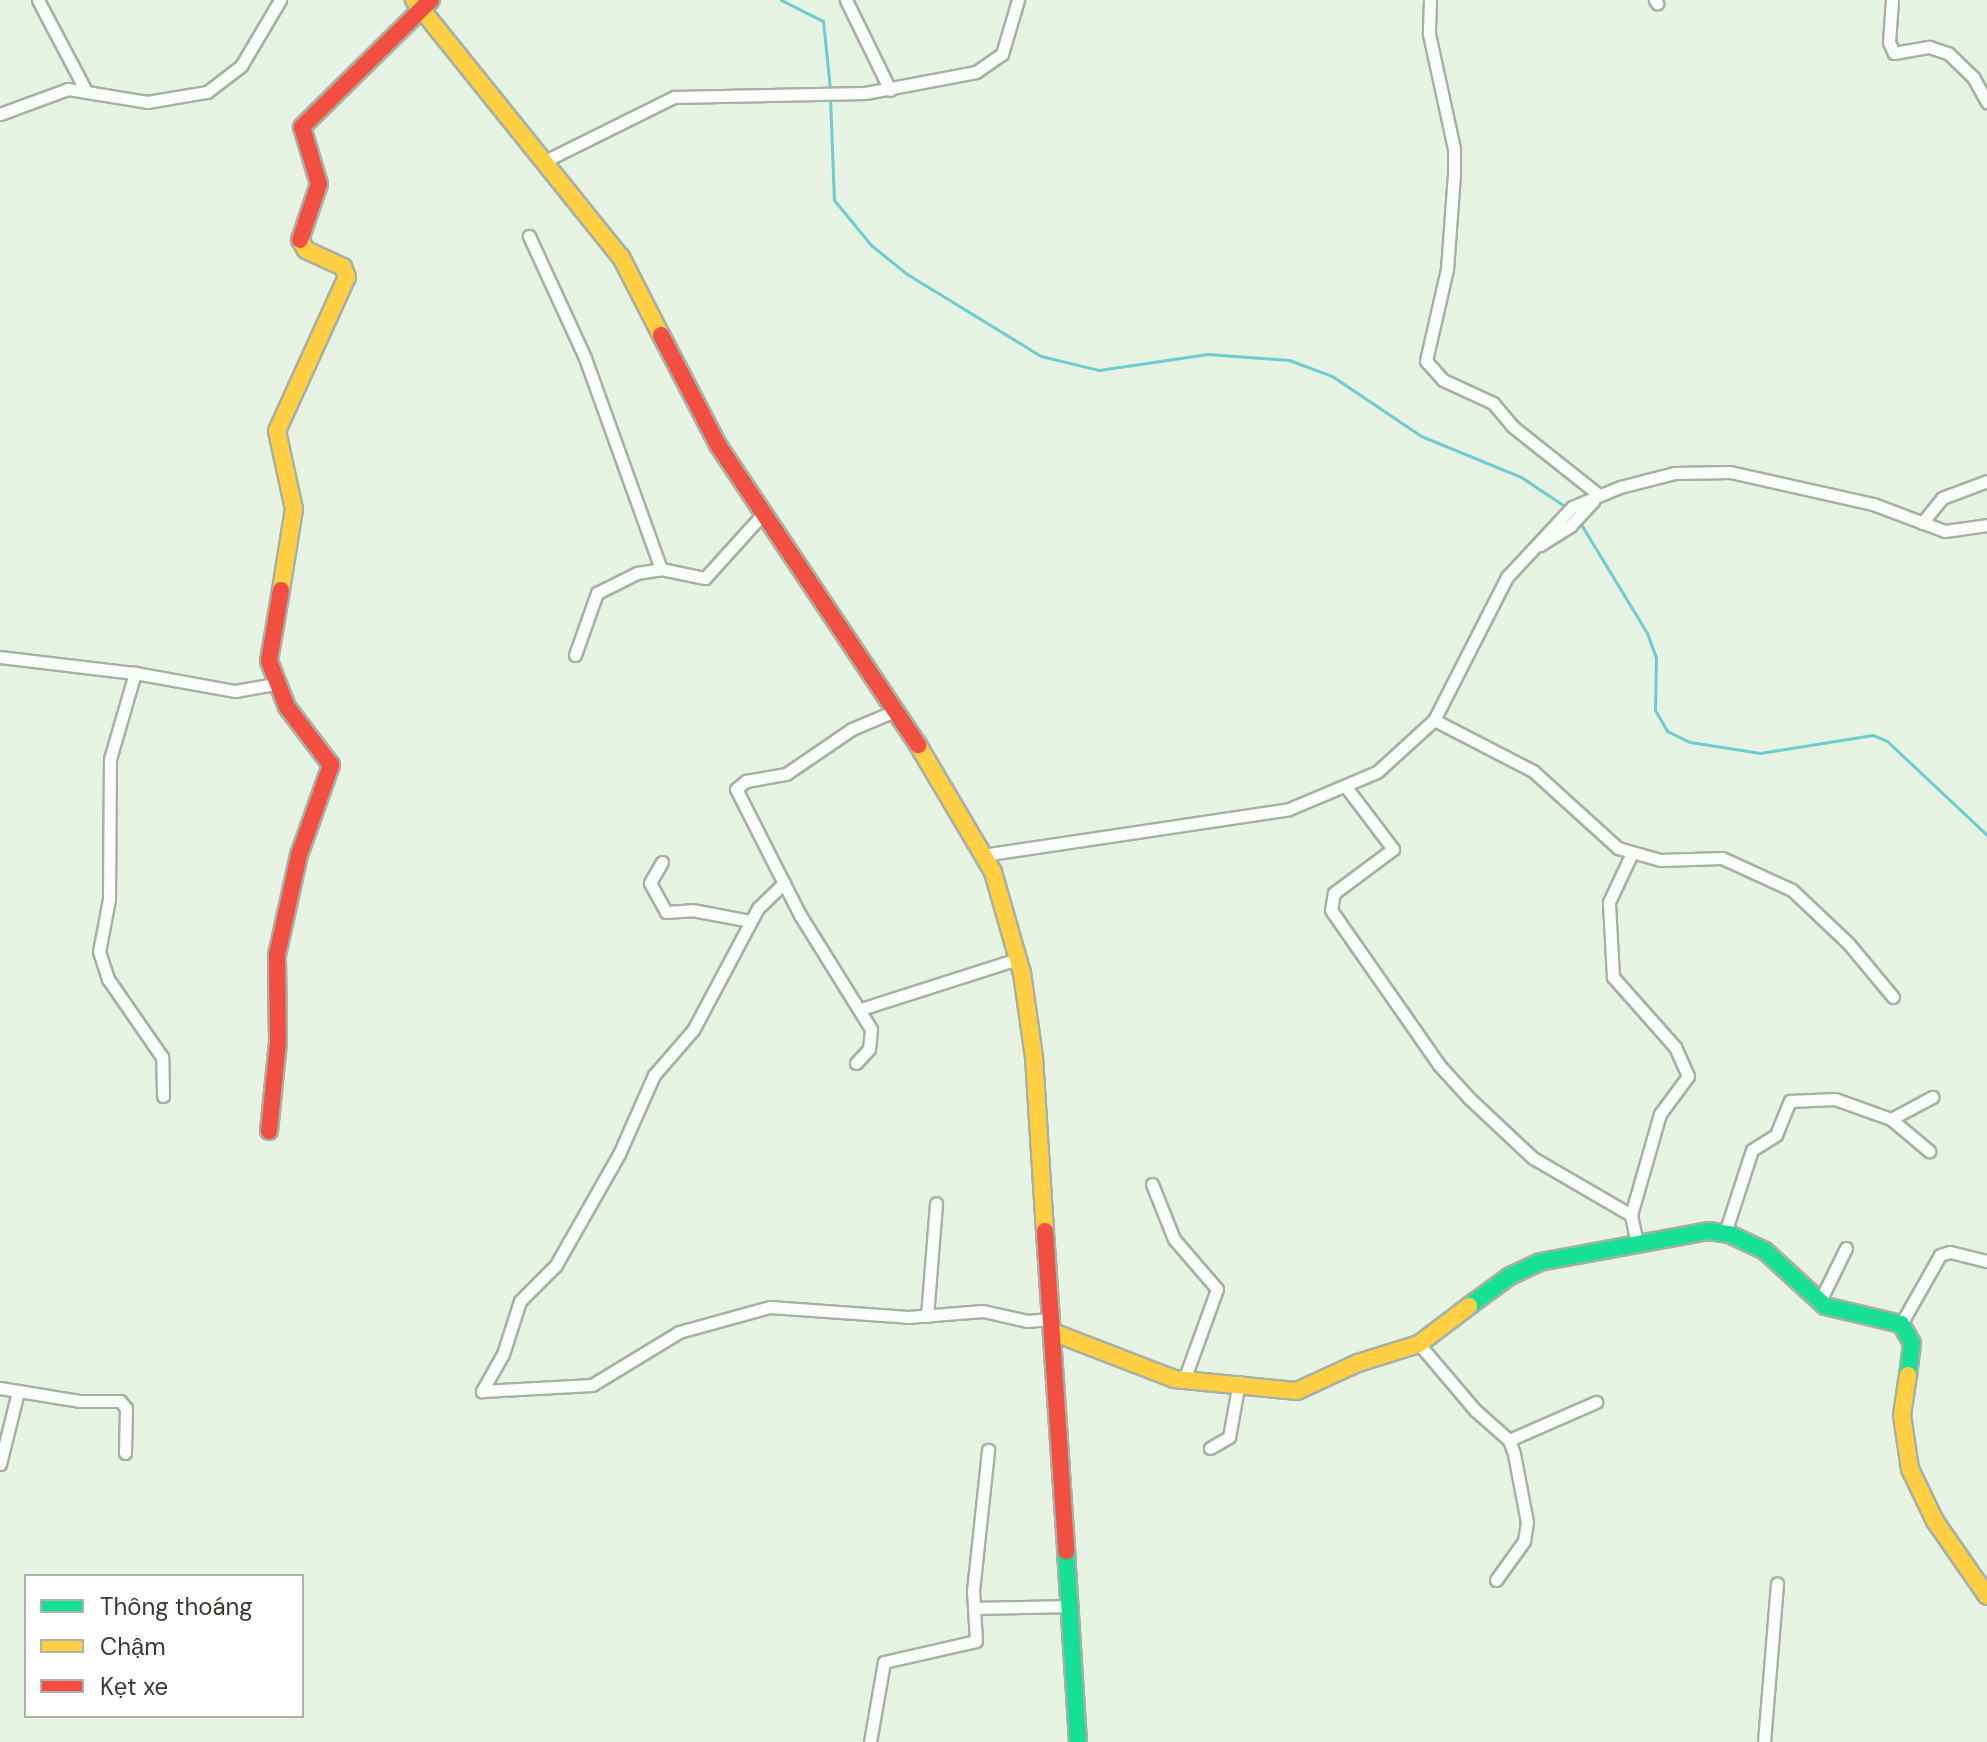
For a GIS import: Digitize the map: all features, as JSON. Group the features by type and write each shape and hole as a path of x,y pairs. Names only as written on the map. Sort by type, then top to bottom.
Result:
{"street":[{"path":"38,0 86,91"},
{"path":"0,114 57,91 86,91 147,102 207,92 241,66 280,0"},
{"path":"846,0 890,90"},
{"path":"547,160 671,98 865,93 933,84 990,64 1010,40 1018,0"},
{"path":"1430,0 1429,34 1454,149 1454,174 1447,269 1427,352 1428,367 1443,380 1493,403 1512,426 1596,498"},
{"path":"1892,0 1889,42 1894,53 1929,47 1948,53 1973,77 1987,102"},
{"path":"269,1131 278,1042 277,955 299,855 331,765 275,684 269,661 294,503 277,431 347,277 343,267 306,250 300,240 319,184 302,127 423,4 621,257 718,445 761,516 897,710 983,855 1001,895 1018,959 1034,1057 1078,1742"},
{"path":"529,236 585,358 661,569"},
{"path":"983,855 1275,812 1346,787 1377,772 1434,720 1500,586 1540,545 1562,516 1572,507 1596,498 1675,473 1730,472 1873,504 1945,531 1987,525"},
{"path":"1922,523 1942,498 1987,481"},
{"path":"1540,545 1575,522 1596,498"},
{"path":"575,655 597,593 637,573 661,569 705,578 761,516"},
{"path":"0,657 135,673 235,691 275,684"},
{"path":"135,673 110,759 109,899 98,944 104,971 162,1057 163,1096"},
{"path":"856,1063 874,1039 861,1009 784,883 737,785 786,774 852,729 897,710"},
{"path":"1434,720 1533,771 1604,838 1632,853 1660,860 1722,858 1792,890 1848,943 1893,997"},
{"path":"1346,787 1393,849 1334,893 1331,910 1439,1065 1496,1127 1533,1158 1631,1215"},
{"path":"1632,853 1609,902 1613,977 1675,1047 1688,1076 1660,1114 1631,1215 1637,1244"},
{"path":"662,862 650,883 666,912 692,910 751,921"},
{"path":"784,883 751,921 693,1030 654,1075 619,1154 556,1265 520,1301 503,1354 482,1391 592,1385 679,1332 770,1307 927,1316 983,1311 1053,1326 1159,1375 1297,1391 1358,1363 1419,1344 1521,1270 1559,1256 1725,1233 1765,1251 1820,1301 1835,1310 1867,1312 1901,1324 1912,1343 1902,1415 1910,1469 1935,1521 1987,1596"},
{"path":"861,1009 1018,959"},
{"path":"1891,1119 1932,1097"},
{"path":"1725,1233 1752,1150 1776,1135 1790,1101 1835,1099 1891,1119 1929,1151"},
{"path":"1152,1184 1174,1239 1217,1289 1184,1380"},
{"path":"927,1316 936,1203"},
{"path":"1820,1301 1846,1248"},
{"path":"1901,1324 1940,1255 1950,1252 1987,1261"},
{"path":"1419,1344 1475,1410 1509,1440 1526,1497 1527,1522 1524,1541 1496,1580"},
{"path":"1210,1448 1229,1437 1239,1382"},
{"path":"0,1388 120,1401 126,1408 125,1453"},
{"path":"0,1464 18,1392"},
{"path":"1509,1440 1596,1402"},
{"path":"870,1742 884,1662 974,1644 988,1450"},
{"path":"1764,1742 1777,1584"},
{"path":"976,1608 1070,1606"}],"waterway":[{"path":"781,0 823,21 830,89"},
{"path":"830,97 834,200 871,245 907,274 1041,356 1099,370 1208,354 1289,360 1332,376 1421,436 1521,477 1566,507"},
{"path":"1579,521 1647,633 1656,658 1655,710 1667,731 1690,742 1760,753 1873,735 1887,741 1987,835"}],"traffic: fast":[{"path":"1469,1306 1510,1276 1540,1262 1709,1231 1729,1234 1765,1251 1825,1306 1901,1324 1912,1343 1908,1375"},
{"path":"1066,1551 1078,1742"}],"traffic: slow":[{"path":"414,0 621,257 661,335"},
{"path":"281,590 294,509 277,431 347,277 343,267 306,250 300,240"},
{"path":"918,745 993,872 1022,973 1034,1057 1045,1231"},
{"path":"1055,1333 1174,1379 1297,1391 1358,1363 1419,1344 1469,1306"},
{"path":"1908,1375 1902,1415 1910,1469 1935,1521 1987,1596"}],"traffic: jam":[{"path":"300,240 319,184 302,127 431,0"},
{"path":"661,335 718,445 918,745"},
{"path":"269,1131 278,1042 277,955 299,855 331,765 287,707 269,661 281,590"},
{"path":"1045,1231 1066,1551"}]}
